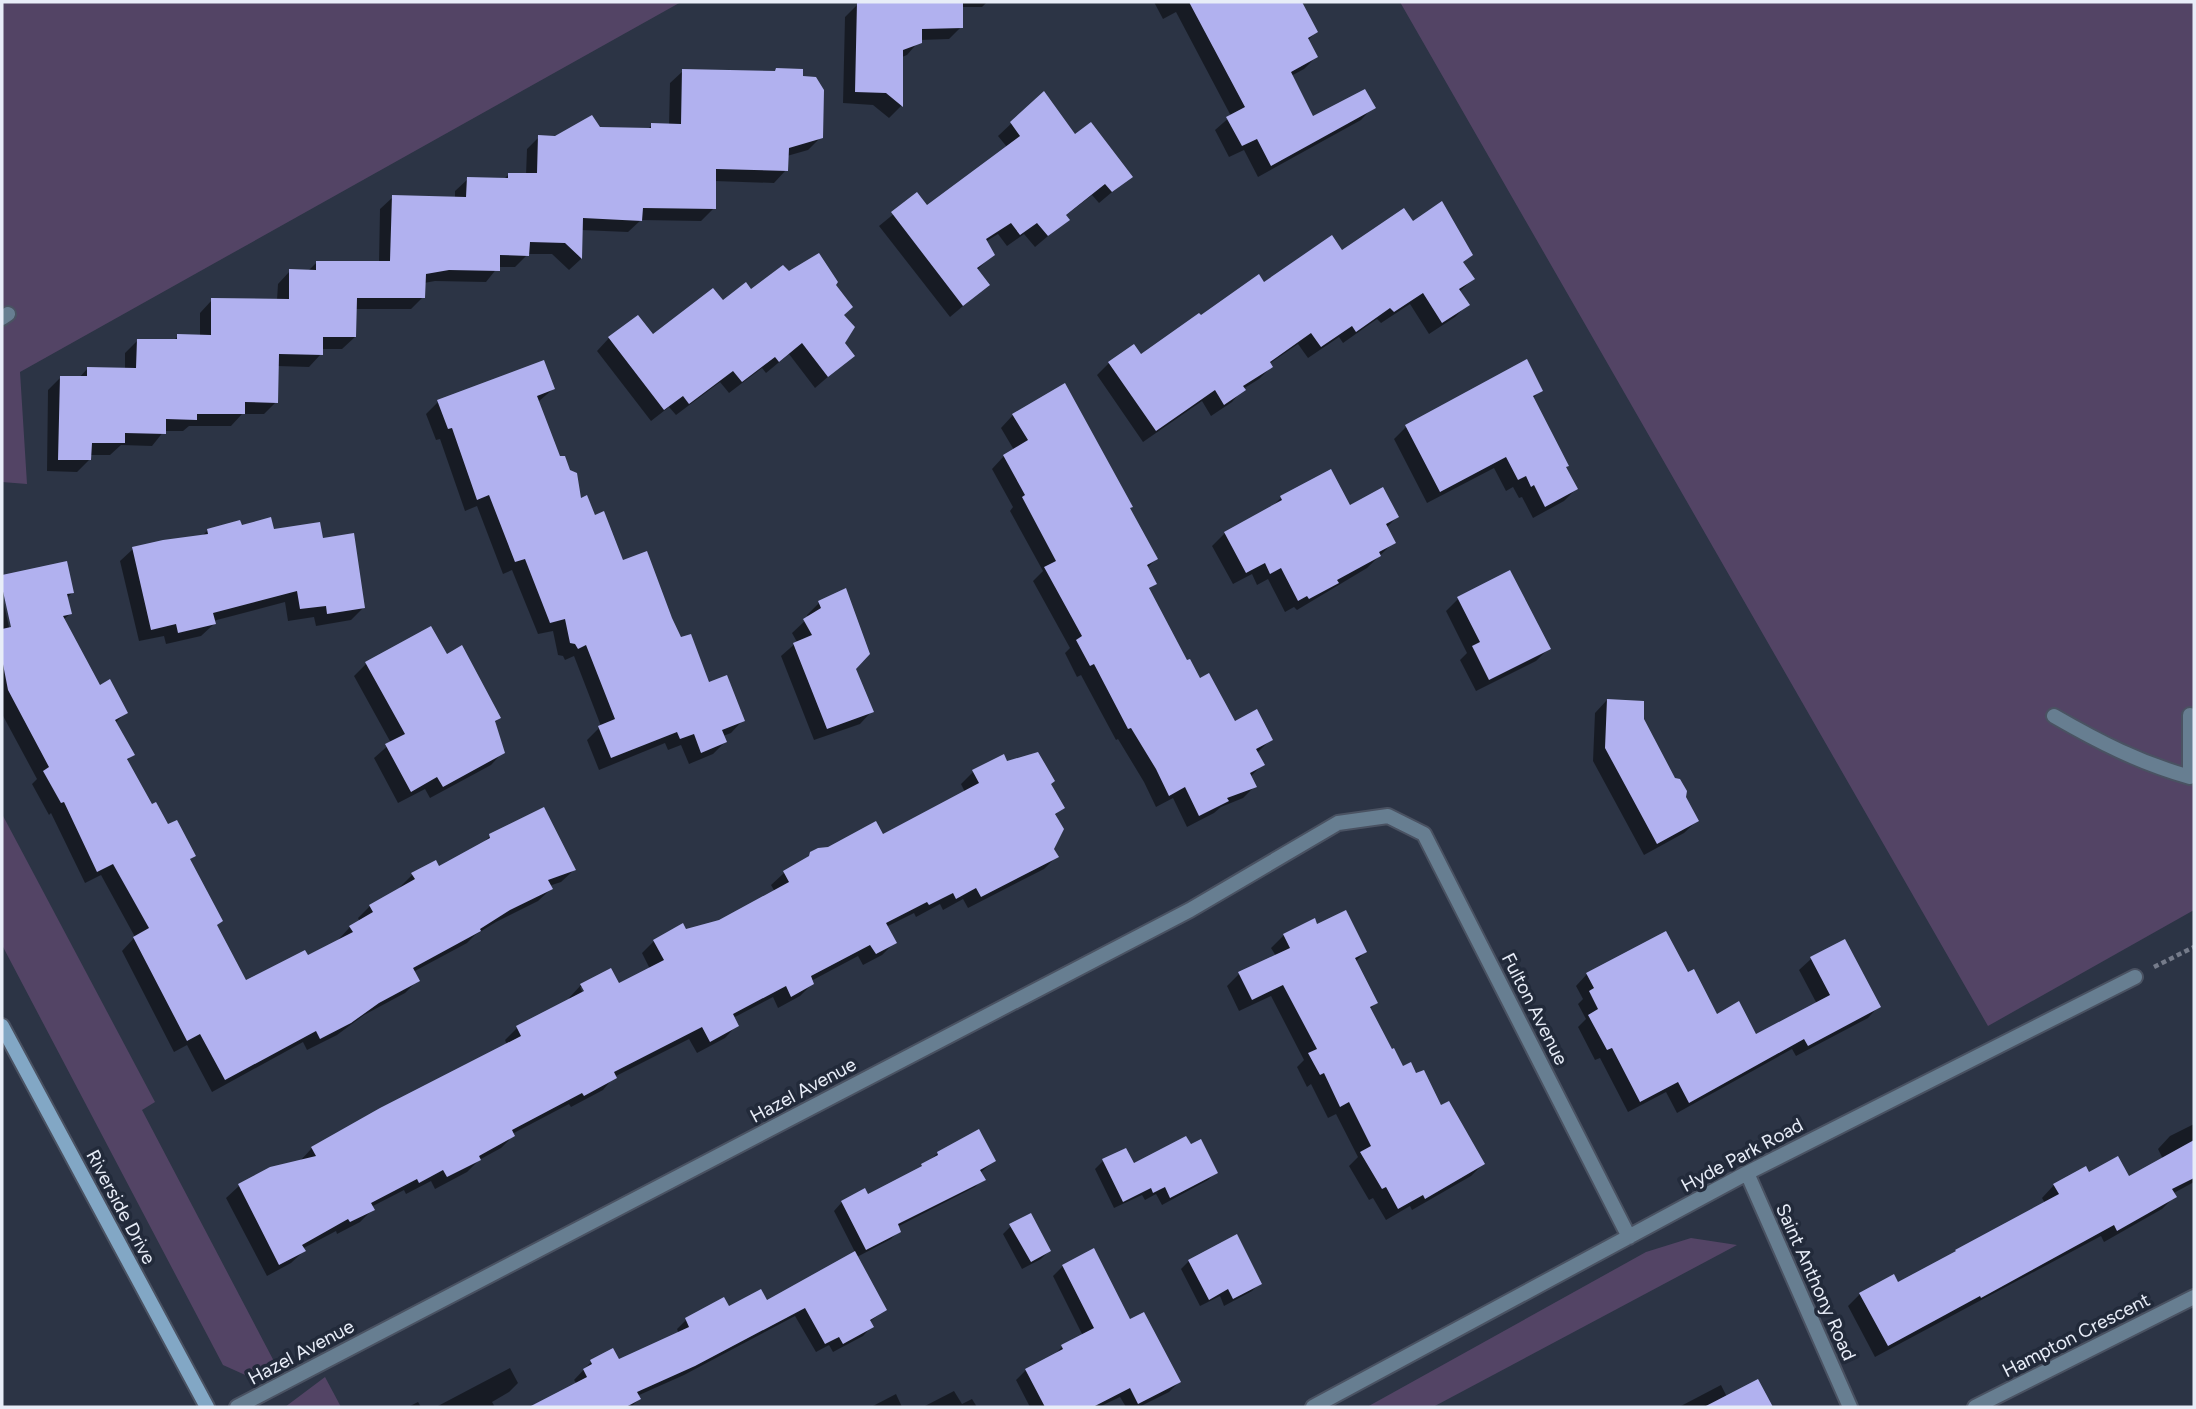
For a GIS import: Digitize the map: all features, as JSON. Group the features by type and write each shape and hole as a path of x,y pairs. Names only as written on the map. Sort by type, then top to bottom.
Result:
{"main road":[{"name":"Riverside Drive","path":"2,1026 207,1407"}],"street":[{"path":"2054,716 2102,744 2153,767 2190,777 2190,715"},
{"name":"Fulton Avenue","path":"1388,816 1424,834 1629,1237"},
{"name":"Hazel Avenue","path":"237,1407 1190,910 1338,823 1388,816"},
{"name":"Hyde Park Road","path":"1313,1407 1747,1172 2135,976"},
{"name":"Saint Anthony Road","path":"1747,1172 1850,1407"},
{"name":"Hampton Crescent","path":"1975,1407 2194,1297"}],"path":[{"path":"2135,976 2194,947"}],"shaded area":[{"path":"2,2 681,2 20,372 27,484 2,482"},
{"path":"1400,2 2194,2 2194,910 1988,1026"},
{"path":"2,814 155,1102 142,1110 277,1367 252,1378 223,1365 2,945"},
{"path":"1691,1238 1737,1245 1433,1407 1367,1407 1646,1252"},
{"path":"325,1377 341,1407 285,1407"}],"building":[{"path":"857,2 963,2 963,28 922,29 922,43 903,50 903,107 886,93 855,92"},
{"path":"1189,2 1302,2 1318,32 1308,38 1318,57 1291,72 1313,116 1365,89 1376,108 1271,166 1257,139 1242,146 1226,117 1245,107"},
{"path":"776,68 803,69 803,76 816,77 824,90 823,138 789,148 788,171 716,169 716,209 643,208 642,221 583,218 582,259 565,243 530,242 529,256 500,255 500,271 449,270 426,274 425,298 357,298 356,337 323,337 323,355 279,354 278,403 245,402 245,414 197,414 197,420 166,419 166,434 125,433 125,443 92,443 91,460 58,460 60,376 87,376 87,367 136,368 137,339 177,339 177,334 211,335 211,298 289,299 289,269 316,270 316,261 390,261 392,195 466,197 467,177 508,178 508,173 537,173 538,135 555,136 592,115 600,127 651,128 651,123 681,124 682,69 775,71"},
{"path":"1044,91 1075,134 1091,122 1133,177 1112,192 1105,184 1066,215 1070,220 1048,236 1037,223 1020,235 1011,223 986,239 995,255 977,268 990,285 963,306 891,212 917,192 927,205 1020,136 1010,122"},
{"path":"1442,201 1473,255 1463,262 1475,279 1459,289 1470,305 1442,323 1423,293 1394,312 1390,308 1356,332 1352,326 1321,347 1311,333 1270,362 1273,367 1243,386 1246,390 1224,405 1215,390 1156,431 1108,362 1134,344 1141,354 1259,274 1264,282 1332,235 1342,250 1404,208 1413,221"},
{"path":"819,253 838,282 836,285 853,307 844,315 855,327 845,343 855,356 828,377 802,343 779,362 775,357 742,382 733,371 689,404 683,396 664,410 608,337 638,315 653,334 713,288 723,300 746,282 751,289 783,265 789,271"},
{"path":"1527,359 1543,391 1533,396 1578,489 1545,507 1534,485 1531,487 1526,476 1518,480 1506,457 1440,492 1405,425"},
{"path":"544,360 555,389 537,396 560,456 565,456 570,470 577,473 581,498 587,495 595,515 604,511 623,560 647,551 672,618 681,637 691,634 709,682 727,675 745,721 722,730 727,742 701,753 694,734 680,739 677,732 611,758 598,726 615,719 586,645 578,649 575,644 570,643 565,619 550,623 525,559 515,562 489,495 477,500 452,428 448,429 437,400"},
{"path":"1065,383 1133,507 1130,508 1158,559 1147,565 1157,584 1149,588 1187,660 1190,659 1200,678 1209,673 1235,721 1257,709 1273,740 1256,749 1265,765 1250,773 1257,787 1227,798 1229,801 1199,816 1185,787 1169,796 1131,728 1128,729 1094,664 1090,666 1076,640 1082,636 1044,567 1056,561 1003,455 1028,440 1012,414"},
{"path":"1331,469 1350,505 1383,487 1399,517 1386,524 1396,543 1379,552 1381,556 1337,580 1339,583 1309,599 1307,596 1298,601 1281,568 1270,574 1265,563 1246,573 1224,532 1282,500 1280,496"},
{"path":"271,517 274,529 320,522 323,538 354,533 365,608 327,614 326,606 300,609 297,591 213,613 216,624 178,633 176,624 151,630 132,547 208,534 207,529 240,520 242,525"},
{"path":"67,561 74,593 67,594 72,614 63,616 100,685 110,679 128,713 115,720 135,755 127,759 152,804 156,802 168,824 177,820 196,856 190,859 223,921 217,925 246,980 305,950 308,955 353,932 349,926 373,912 369,905 415,879 411,873 436,860 439,866 490,838 489,834 544,807 576,870 548,880 553,889 510,910 480,929 481,931 413,968 420,981 379,1003 351,1023 320,1039 316,1031 225,1080 200,1034 187,1041 133,937 149,928 113,864 97,872 64,802 61,803 43,771 49,767 8,690 2,659 2,629 11,627 2,575"},
{"path":"1510,570 1551,649 1489,680 1472,646 1480,642 1457,597"},
{"path":"846,588 870,654 856,669 874,712 827,729 793,643 812,635 803,619 821,608 818,601"},
{"path":"431,626 447,654 462,645 501,718 495,721 505,753 443,787 437,777 411,792 385,744 405,734 365,662"},
{"path":"1607,699 1644,701 1644,719 1675,778 1680,779 1687,791 1686,797 1699,821 1657,844 1605,748"},
{"path":"1038,752 1055,781 1051,784 1065,808 1055,814 1064,829 1054,849 1059,857 981,897 976,888 956,899 953,893 929,905 927,902 886,923 897,943 876,954 870,945 811,976 814,984 791,997 786,986 733,1014 739,1026 710,1042 702,1027 614,1072 617,1078 512,1130 515,1136 479,1156 481,1160 447,1177 443,1170 419,1183 417,1179 371,1203 375,1210 350,1222 348,1219 302,1245 306,1251 279,1265 238,1184 270,1167 316,1156 311,1147 380,1108 521,1036 516,1026 584,991 580,984 611,968 619,983 664,960 653,940 683,923 686,929 719,920 789,882 783,871 809,856 810,852 828,847 876,821 883,834 979,783 972,770 1004,754 1007,761"},
{"path":"1346,910 1367,952 1355,958 1378,1003 1370,1007 1392,1049 1394,1048 1403,1066 1411,1062 1416,1073 1424,1070 1441,1105 1449,1101 1485,1164 1425,1199 1423,1195 1398,1209 1386,1187 1382,1189 1360,1152 1371,1146 1349,1102 1340,1107 1324,1073 1320,1075 1308,1053 1317,1049 1283,985 1252,1000 1238,972 1290,948 1283,934 1315,918 1317,924"},
{"path":"1666,931 1688,972 1694,969 1717,1014 1739,1001 1756,1034 1830,995 1810,957 1845,939 1881,1007 1808,1046 1804,1039 1689,1103 1678,1082 1640,1102 1612,1048 1607,1050 1588,1015 1598,1009 1589,991 1594,988 1586,973"},
{"path":"979,1129 996,1161 980,1170 986,1180 898,1224 901,1232 866,1250 841,1201 865,1188 868,1194 922,1166 921,1164 938,1155 937,1152"},
{"path":"1186,1136 1191,1144 1201,1139 1218,1173 1170,1198 1165,1187 1153,1193 1151,1188 1123,1202 1102,1159 1126,1148 1134,1163"},
{"path":"2194,1140 2194,1178 2172,1189 2177,1197 2117,1231 2114,1225 1888,1346 1859,1293 1894,1274 1898,1282 2059,1194 2053,1184 2086,1166 2089,1172 2118,1156 2129,1176"},
{"path":"1031,1213 1051,1251 1031,1262 1009,1224"},
{"path":"1237,1234 1262,1284 1233,1299 1228,1289 1209,1300 1188,1260"},
{"path":"1094,1248 1130,1319 1144,1312 1181,1382 1138,1404 1130,1388 1093,1407 1045,1407 1025,1369 1063,1349 1061,1345 1094,1328 1062,1265"},
{"path":"855,1251 887,1310 870,1320 874,1327 843,1344 839,1337 825,1344 805,1308 695,1366 637,1392 641,1399 626,1407 529,1407 587,1377 583,1369 592,1364 590,1360 613,1348 619,1359 689,1327 685,1318 724,1297 729,1306 761,1289 767,1300"},
{"path":"1758,1379 1773,1407 1704,1407"}]}
